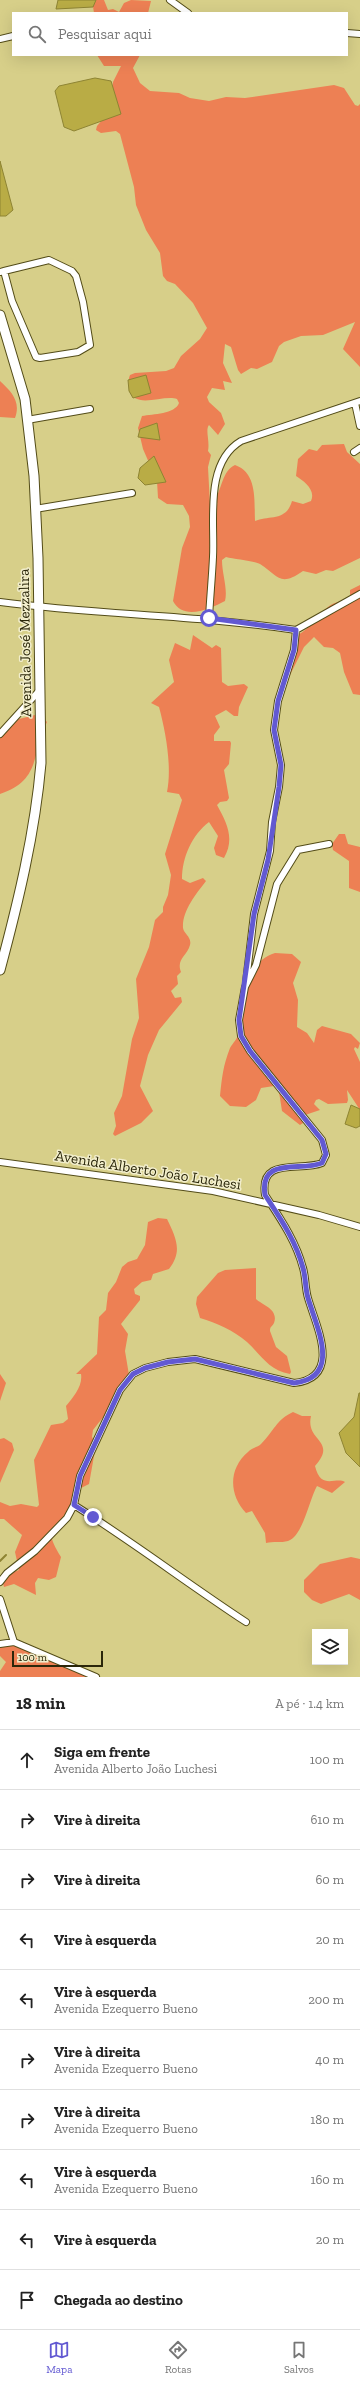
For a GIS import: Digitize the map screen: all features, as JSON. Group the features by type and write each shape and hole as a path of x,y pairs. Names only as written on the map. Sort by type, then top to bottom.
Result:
{"main road":[{"name":"Avenida José Mezzalira","path":"0,315 19,377 27,420 35,509 39,608 41,763 39,790 15,916 0,970"}],"street":[{"path":"170,0 187,12"},
{"path":"348,34 360,34"},
{"path":"0,39 12,36"},
{"path":"49,260 72,271 76,276 83,302 90,345 78,352 40,358 36,357 12,301 2,272 49,260"},
{"path":"209,618 213,558 214,499 218,474 226,456 232,448 241,442 357,402 360,426"},
{"path":"27,420 90,409"},
{"path":"354,452 360,448"},
{"path":"35,509 132,493"},
{"path":"0,602 39,608 209,618 296,630 360,594"},
{"path":"0,1582 7,1573 35,1551 67,1518 74,1505 80,1476 120,1390 133,1374 145,1368 168,1362 195,1359 294,1383 306,1382 316,1374 322,1361 323,1345 308,1297 304,1269 295,1244 265,1195 264,1188 268,1174 283,1167 313,1167 322,1163 326,1154 322,1140 250,1051 241,1036 239,1020 245,987 254,914 268,860 279,787 281,765 274,730 278,701 294,650 296,630"},
{"path":"0,734 40,691"},
{"path":"245,987 256,965 277,884 298,850 329,844"},
{"name":"Avenida Alberto João Luchesi","path":"0,1162 213,1191 270,1203 360,1227"},
{"path":"74,1505 140,1547 181,1579 246,1622"},
{"path":"0,1599 14,1642"},
{"path":"0,1644 14,1642 96,1677"}],"shaded area":[{"path":"58,0 96,0 93,7 56,9"},
{"path":"92,0 104,0 108,10 113,9 119,12 94,12"},
{"path":"131,0 151,1 148,12 119,12 124,3"},
{"path":"98,56 139,56 133,68 140,83 150,91 179,93 190,98 209,101 226,97 245,98 334,85 344,88 355,105 358,106 360,104 360,367 343,349 355,322 323,335 301,336 284,342 279,346 272,362 257,369 251,368 241,374 238,370 231,347 225,344 223,363 232,383 223,381 225,390 212,388 207,397 209,402 221,413 225,424 218,435 209,425 207,433 208,451 211,455 208,467 210,505 218,504 214,502 227,471 235,465 248,474 251,481 254,497 255,521 281,515 286,512 292,501 303,504 311,501 311,490 306,483 296,476 298,459 309,449 317,451 322,445 344,444 347,452 360,464 360,558 333,571 326,570 316,574 303,571 289,579 284,579 275,576 260,564 226,557 222,560 226,592 225,601 205,610 190,612 183,611 177,607 173,601 182,548 190,527 189,516 183,505 167,504 158,498 157,481 143,449 138,428 142,416 168,411 177,407 179,403 177,399 171,398 149,400 136,399 132,395 129,388 129,380 130,375 135,373 166,371 174,368 181,356 200,339 207,328 193,303 175,284 167,281 163,276 160,253 146,230 136,205 134,187 120,134 116,131 101,133 96,130 97,126 108,113 113,82 121,66 104,66"},
{"path":"95,78 111,81 121,114 74,131 64,127 55,91 59,86"},
{"path":"0,161 13,210 6,216 0,216"},
{"path":"146,375 151,393 133,398 129,391 128,380"},
{"path":"0,381 12,393 16,402 17,412 15,418 0,417"},
{"path":"157,423 160,440 138,437 140,429"},
{"path":"154,456 166,482 145,485 138,478 140,468"},
{"path":"360,585 360,695 353,694 344,672 340,653 333,648 324,647 314,637 304,647 284,687 298,635 307,629 328,607 348,598 350,596 350,590"},
{"path":"193,635 212,648 216,645 221,648 222,682 228,686 244,684 248,687 239,707 238,716 234,716 226,710 215,716 220,727 214,735 214,741 230,741 231,743 229,764 224,770 229,798 227,801 220,802 217,805 227,825 229,844 224,858 216,855 214,848 218,836 209,822 198,833 189,847 182,871 182,879 190,883 203,878 206,881 190,903 183,922 183,928 190,940 190,945 180,964 181,972 177,976 178,984 171,991 175,998 181,997 182,1002 159,1030 148,1055 140,1086 153,1111 141,1123 115,1136 113,1134 116,1126 114,1113 122,1096 132,1039 139,1018 136,979 149,947 155,920 163,912 163,907 168,895 171,875 165,854 182,800 179,794 167,792 169,761 166,739 159,707 151,703 174,682 169,660 175,643 190,650"},
{"path":"39,714 47,722 29,773 23,781 0,794 0,735 19,719"},
{"path":"339,834 345,834 348,844 360,847 360,892 349,888 349,861 333,850 332,844"},
{"path":"275,953 292,954 301,962 293,983 298,1000 297,1027 307,1033 314,1043 317,1030 322,1026 351,1034 360,1043 358,1049 355,1047 354,1049 360,1062 360,1110 347,1090 347,1103 328,1104 319,1099 316,1100 314,1104 320,1110 305,1115 303,1123 300,1125 282,1111 277,1079 274,1086 261,1088 256,1100 246,1107 230,1106 220,1096 224,1066 230,1048 237,1038 246,986 250,975 264,958"},
{"path":"351,1105 360,1109 360,1126 356,1128 345,1124"},
{"path":"158,1218 167,1219 177,1244 176,1256 169,1269 153,1274 151,1280 142,1282 134,1289 135,1294 140,1296 140,1300 121,1324 128,1334 125,1351 129,1375 108,1411 93,1430 92,1437 96,1445 89,1484 79,1489 72,1514 53,1527 51,1537 61,1557 56,1577 49,1580 38,1578 35,1583 36,1595 14,1584 4,1587 3,1583 7,1575 19,1570 15,1552 22,1535 4,1519 0,1519 0,1502 10,1506 21,1504 37,1507 39,1505 34,1460 51,1425 63,1423 68,1419 66,1406 77,1391 81,1378 81,1374 76,1374 97,1354 99,1317 106,1310 108,1293 116,1282 122,1267 128,1262 137,1259 145,1245 148,1222"},
{"path":"256,1268 256,1299 269,1308 274,1314 274,1323 270,1331 276,1347 287,1356 291,1372 290,1374 276,1370 247,1342 230,1330 200,1318 196,1304 197,1297 218,1273 225,1270"},
{"path":"0,1374 6,1383 0,1401"},
{"path":"359,1393 360,1467 346,1453 339,1433 354,1417"},
{"path":"293,1412 302,1416 311,1416 310,1425 312,1431 322,1446 323,1451 315,1466 318,1474 325,1480 345,1482 332,1493 317,1486 302,1525 293,1538 285,1542 266,1543 265,1533 252,1511 246,1513 236,1498 233,1482 234,1474 241,1459 261,1444 283,1418"},
{"path":"4,1438 12,1443 14,1450 0,1483 0,1439"},
{"path":"351,1557 360,1559 360,1600 349,1594 321,1604 312,1600 304,1592 304,1580 320,1564"},
{"path":"0,1646 23,1646 98,1677 0,1677 0,1671 6,1662 0,1656"}],"waterway":[{"path":"0,1561 6,1555"}],"route":[{"path":"93,1517 74,1505 80,1476 120,1390 133,1374 145,1368 168,1362 195,1359 217,1363 294,1383 306,1382 316,1374 322,1361 323,1345 308,1297 304,1269 295,1244 265,1195 264,1188 265,1180 268,1174 275,1170 283,1167 313,1167 322,1163 326,1154 322,1140 250,1051 241,1036 239,1020 245,987 254,914 270,851 272,822 279,787 281,765 274,730 278,701 294,650 296,630 209,618"}]}
